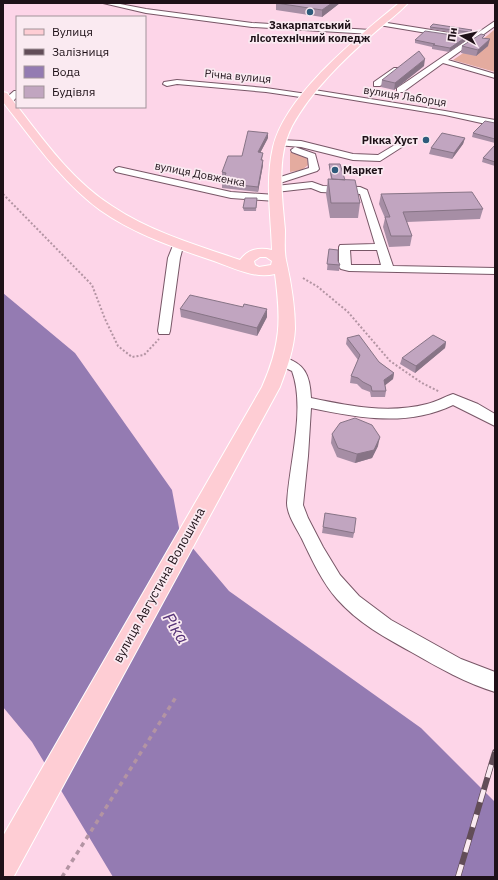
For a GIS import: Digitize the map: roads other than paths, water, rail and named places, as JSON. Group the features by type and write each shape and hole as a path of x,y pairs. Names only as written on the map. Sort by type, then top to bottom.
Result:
{"main road":[{"name":"вулиця Августина Волошина","path":"6,860 272,387 282,361 287,338 285,296 279,255 276,189 280,145 291,119 326,74 404,3"},
{"path":"9,97 16,107"},
{"path":"17,108 56,161 87,193 106,208 127,221 150,233 251,269 264,272 277,268 279,255 260,253 235,257 210,254"},
{"path":"260,253 248,258 247,264 251,269 273,283 285,296"}],"street":[{"path":"106,3 146,11 252,25 343,29 371,32"},
{"path":"377,84 442,61 476,39 495,23"},
{"path":"381,24 476,39"},
{"path":"442,61 495,76"},
{"path":"400,90 405,73"},
{"name":"Річна вулиця","path":"167,84 178,82 309,94"},
{"name":"вулиця Лаборця","path":"309,94 445,113 495,123"},
{"path":"280,145 300,144 353,157 380,158 401,145"},
{"path":"276,189 314,169 312,156 280,145"},
{"name":"вулиця Довженка","path":"119,170 231,195 276,189"},
{"path":"276,189 312,185 322,189 360,190 364,192 388,269"},
{"path":"164,331 174,258 179,243"},
{"path":"382,246 344,247 346,267 495,271"},
{"path":"282,361 298,370 301,377 304,402 295,505 297,514 315,550 332,576 344,593 362,610 394,633 462,670 495,682"},
{"path":"304,402 360,412 394,414 411,413 430,409 453,399 473,408 495,421"}],"water":[{"name":"Ріка","path":"3,293 75,353 172,490 180,533 229,591 421,728 494,801 495,877 113,877 32,742 3,707"}],"railway":[{"path":"458,877 495,752"}],"place":[{"name":"Закарпатський лісотехнічний коледж","path":"310,12"},
{"name":"Рікка Хуст","path":"426,140"},
{"name":"Маркет","path":"335,170"}]}
